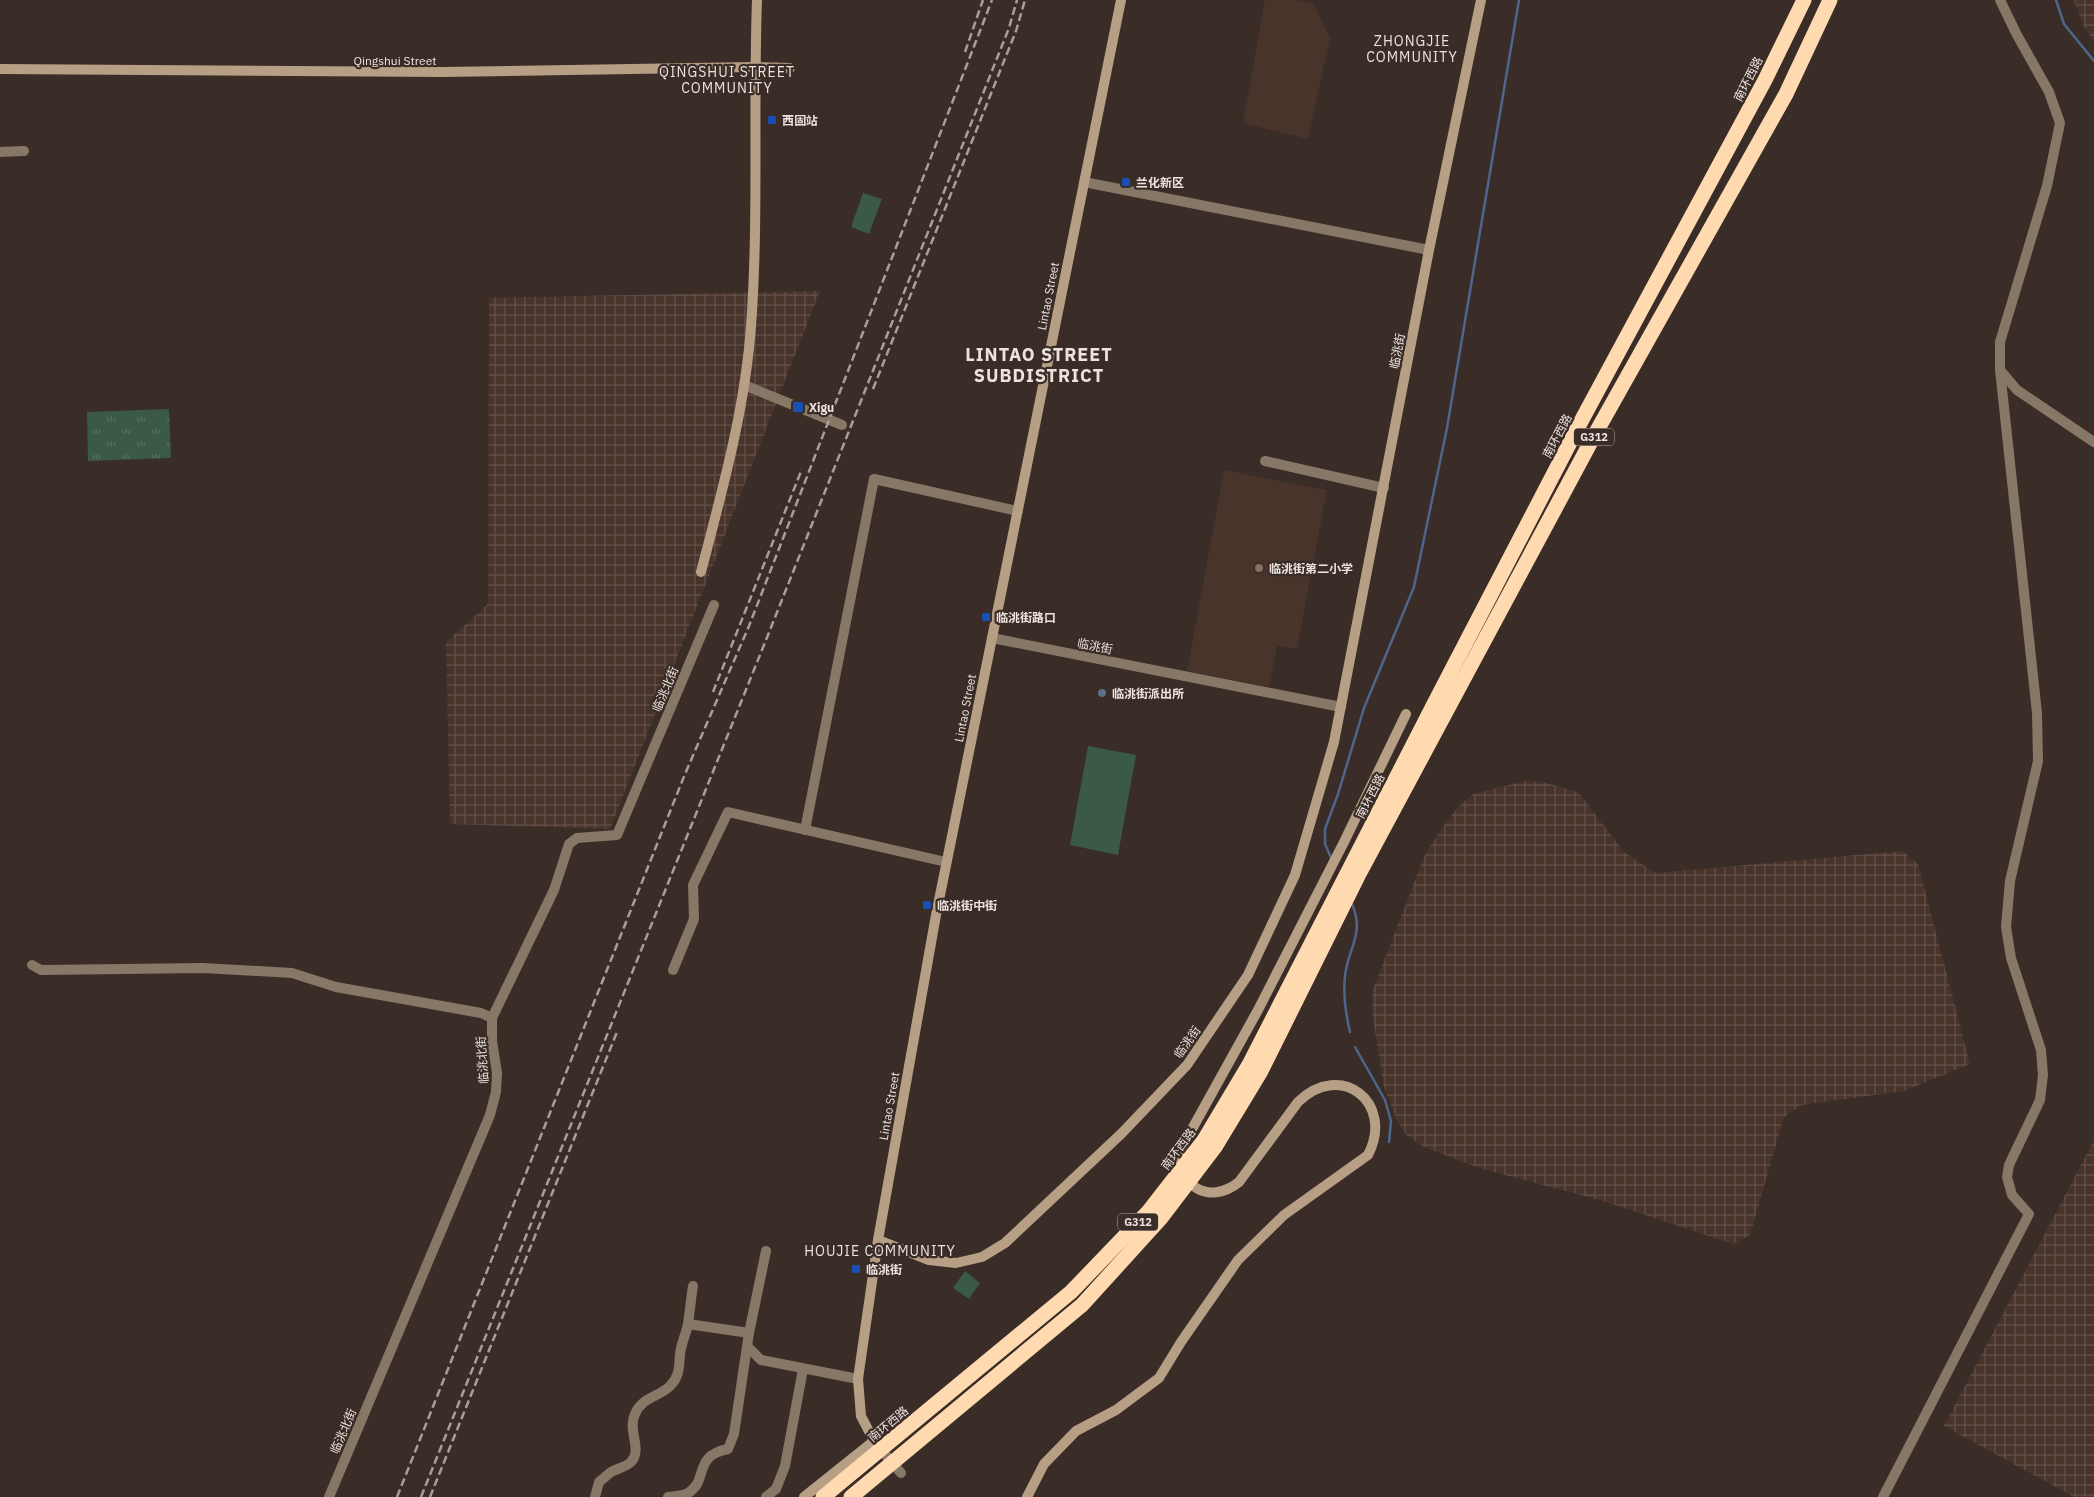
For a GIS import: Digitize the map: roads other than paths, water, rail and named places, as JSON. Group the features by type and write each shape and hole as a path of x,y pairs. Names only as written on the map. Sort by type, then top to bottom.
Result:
{"highway":[{"name":"南环西路","path":"851,1497 1082,1305 1161,1218 1215,1146 1261,1071 1356,869 1578,427 1765,80 1804,0"},
{"name":"南环西路","path":"823,1497 1071,1292 1148,1212 1204,1140 1250,1063 1594,436 1786,94 1830,0"}],"street":[{"path":"701,572 732,453 744,385 751,327 755,231 754,67 757,0"},
{"name":"Lintao Street","path":"878,1240 946,862 1121,0"},
{"name":"临洮街","path":"878,1240 929,1260 956,1263 982,1257 1012,1237 1121,1134 1187,1065 1248,975 1295,876 1334,742 1429,250 1482,0"},
{"path":"1883,1497 2029,1214 2012,1195 2006,1177 2009,1165 2040,1100 2043,1075 2041,1050 2011,958 2006,927 2010,881 2038,761 2037,712 2000,370 2000,342 2047,186 2060,123 2049,92 2017,36 2000,0"},
{"name":"Qingshui Street","path":"0,69 444,72 790,68"},
{"path":"0,152 24,151"},
{"path":"1084,182 1429,250"},
{"path":"2000,370 2017,390 2094,442"},
{"path":"744,385 842,426"},
{"path":"1265,461 1384,488"},
{"path":"805,830 874,479 1018,511"},
{"name":"临洮北街","path":"329,1497 490,1115 496,1092 497,1073 492,1041 492,1018 554,890 569,844 577,838 617,836 714,605"},
{"name":"临洮街","path":"992,638 1341,707"},
{"path":"1027,1497 1044,1464 1076,1431 1116,1410 1159,1378 1181,1342 1238,1260 1284,1215 1368,1155 1374,1142 1376,1129 1374,1116 1368,1103 1353,1090 1334,1084 1320,1086 1308,1092 1298,1102 1239,1182 1230,1189 1213,1193 1197,1189 1188,1182 1181,1166 1181,1149 1258,1010 1317,896 1406,714"},
{"path":"673,970 694,919 693,885 728,812 946,862"},
{"path":"32,965 41,970 203,968 292,972 336,987 481,1013 492,1018"},
{"path":"878,1240 858,1379 861,1416 874,1441 901,1473"},
{"path":"668,1497 689,1492 698,1482 701,1468 706,1460 712,1454 728,1449 734,1434 749,1333 766,1251"},
{"path":"595,1497 599,1482 611,1472 626,1466 635,1456 636,1449 632,1425 635,1414 641,1404 670,1386 677,1376 688,1324 693,1286"},
{"path":"688,1324 749,1333"},
{"path":"748,1347 761,1360 858,1379"},
{"path":"766,1497 776,1489 785,1466 803,1369"},
{"path":"804,1497 874,1441"}],"waterway":[{"path":"1332,860 1325,844 1325,829 1338,794 1364,708 1414,587 1447,428 1519,0"},
{"path":"2056,0 2064,24 2094,61"},
{"path":"1350,1032 1345,1004 1344,983 1355,941 1357,924 1352,904"},
{"path":"1355,1047 1385,1100 1391,1121 1389,1142"}],"railway":[{"path":"965,52 983,0"},
{"path":"397,1497 685,774 749,626 992,0"},
{"path":"421,1497 768,635 1009,28 1017,0"},
{"path":"873,389 1016,31 1025,0"},
{"path":"713,692 802,469"},
{"path":"430,1497 617,1032"}],"place":[{"name":"西固站","path":"772,120"},
{"name":"兰化新区","path":"1126,182"},
{"name":"Xigu","path":"798,407"},
{"name":"临洮街第二小学","path":"1259,568"},
{"name":"临洮街路口","path":"986,617"},
{"name":"临洮街派出所","path":"1102,693"},
{"name":"临洮街中街","path":"927,905"},
{"name":"临洮街","path":"856,1269"}],"district":[{"name":"ZHONGJIE COMMUNITY","path":"1412,49"},
{"name":"QINGSHUI STREET COMMUNITY","path":"727,80"},
{"name":"LINTAO STREET SUBDISTRICT","path":"1039,364"},
{"name":"HOUJIE COMMUNITY","path":"880,1251"}]}
